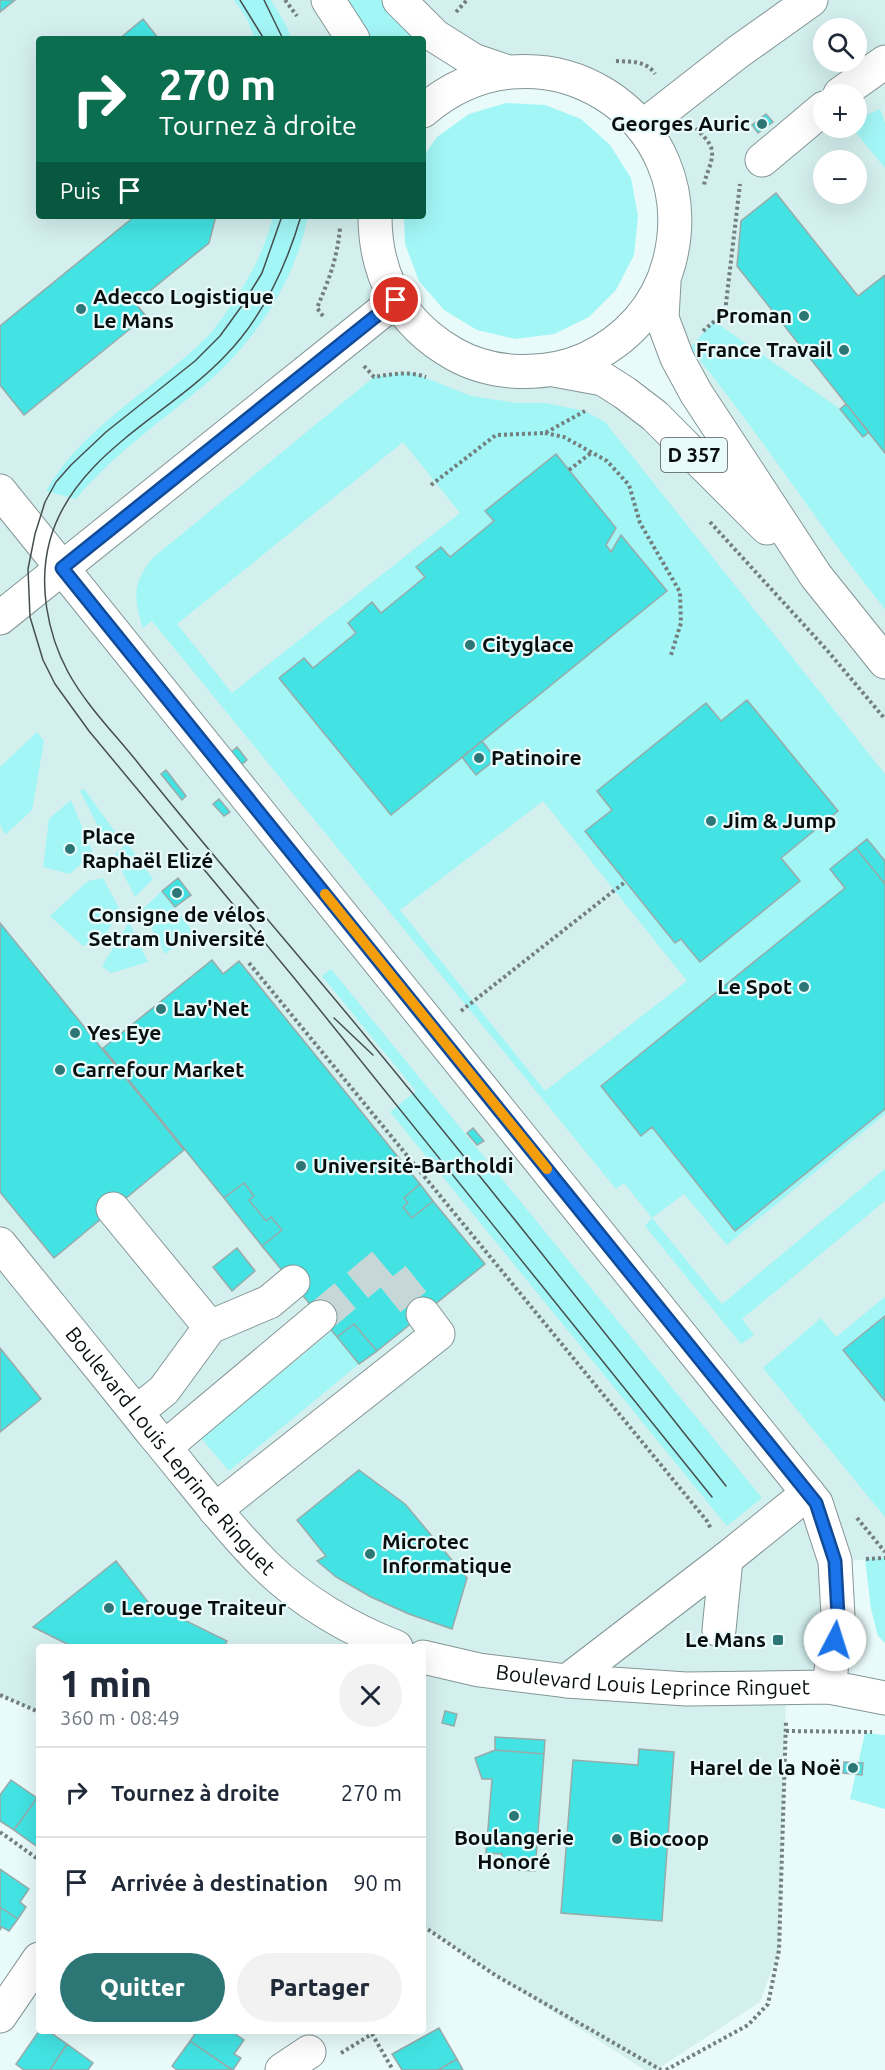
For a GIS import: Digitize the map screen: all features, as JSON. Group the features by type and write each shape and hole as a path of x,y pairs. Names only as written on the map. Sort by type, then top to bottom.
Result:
{"street":[{"path":"328,0 351,36"},
{"path":"399,0 435,36 473,60 508,72"},
{"path":"642,127 738,52 811,0"},
{"path":"854,84 885,62"},
{"path":"375,219 381,269 396,300 408,316 424,333 458,356 500,370 524,372 552,370 595,355 620,338 646,312 664,279 675,240 674,195 662,159 642,127 617,102 576,80 531,71 493,74 463,84 426,108"},
{"path":"762,160 813,117"},
{"name":"D 357","path":"664,279 662,318 677,358 696,393 816,576 885,662"},
{"path":"0,618 396,300"},
{"name":"D 357","path":"552,370 603,379 655,416 816,576"},
{"path":"0,491 816,1503 835,1561 838,1616 829,1687"},
{"path":"113,1209 210,1327"},
{"name":"Boulevard Louis Leprince Ringuet","path":"0,1244 215,1510 267,1568 299,1594 369,1636 389,1644"},
{"path":"136,1412 164,1390 210,1327 269,1302 293,1282"},
{"path":"215,1510 438,1334 423,1314"},
{"path":"165,1447 320,1317"},
{"path":"567,1681 726,1559 808,1492"},
{"path":"719,1630 726,1559"},
{"name":"Boulevard Louis Leprince Ringuet","path":"426,1658 479,1670 567,1681 686,1689 829,1687 885,1698"},
{"path":"0,2016 36,1963"}],"path":[{"path":"285,0 291,8"},
{"path":"463,5 467,0"},
{"path":"697,336 724,312 740,179 762,160"},
{"path":"341,224 335,261 317,308 344,341"},
{"path":"545,433 585,411"},
{"path":"431,485 496,435 545,433 564,437 607,461 629,485 640,523 680,592 681,623 671,655"},
{"path":"569,470 591,453"},
{"path":"709,521 826,649 885,719"},
{"path":"454,1015 626,882"},
{"path":"249,963 707,1521 726,1559"},
{"path":"666,2070 748,2025 768,2004 779,1950 786,1688"},
{"path":"0,1695 36,1711"},
{"path":"786,1731 877,1732"},
{"path":"0,1832 36,1858"},
{"path":"426,1928 495,1975 661,2070"},
{"path":"296,2061 338,2055 372,2034 393,2070"}],"shaded area":[{"path":"0,0 328,0 351,36 36,36 36,219 375,219 375,230 442,347 603,379 813,574 677,358 675,240 642,127 508,72 399,0 885,0 885,1558 835,1562 829,1687 786,1688 779,1950 760,2002 656,2070 645,2070 495,1975 426,1928 426,1644 36,1644 36,1711 0,1695"},
{"path":"234,0 271,0 291,36 254,36 246,17"},
{"path":"337,0 388,0 419,33 414,36 360,36"},
{"path":"506,103 545,105 581,119 610,145 631,178 638,216 634,255 616,290 589,317 554,334 515,339 477,330 444,310 419,281 405,244 404,219 426,219 426,153 437,137 469,114"},
{"path":"880,109 885,123 885,168 860,138 867,138 867,115"},
{"path":"272,219 307,219 302,241 282,288 255,332 238,352 202,387 120,454 76,499 46,491 80,446 208,336 241,291 265,243"},
{"path":"714,321 840,409 863,437 869,432 885,453 885,609 690,348"},
{"path":"413,373 471,396 516,403 546,403 585,411 605,422 885,774 885,884 856,848 830,869 845,888 601,1086 641,1135 652,1127 735,1231 885,1109 885,1114 727,1245 684,1194 652,1218 624,1183 616,1189 152,621 143,628 136,598 138,582 155,556 374,377","holes":["403,442 460,513 232,693 177,624","556,454 616,528 606,545 611,552 621,535 667,590 391,815 280,678 313,668 356,633 348,622 372,603 381,613 425,577 417,567 441,547 450,557 494,521 486,511","747,700 838,811 781,858 800,881 675,943 585,831 612,810 598,791 706,703 721,721","543,801 687,981 545,1091 400,910"]},
{"path":"37,732 44,741 32,810 5,835 0,824 0,767"},
{"path":"84,789 116,833 106,842 80,791"},
{"path":"71,800 93,853 70,874 43,867 49,819"},
{"path":"127,843 153,879 135,897 114,855"},
{"path":"103,878 120,910 103,939 83,946 50,916 88,881"},
{"path":"162,891 193,932 165,954 142,910"},
{"path":"129,922 148,962 111,973 102,966"},
{"path":"331,969 762,1498 727,1526 390,1112 416,1091 322,976"},
{"path":"885,1169 885,1201 742,1319 754,1335 741,1344 645,1226 652,1218 722,1304"},
{"path":"885,1297 885,1316 843,1350 885,1401 885,1517 763,1368 821,1318 836,1337"},
{"path":"332,1331 359,1364 229,1471 201,1438"},
{"path":"885,1558 885,1643 878,1636 871,1609 865,1559"},
{"path":"865,1733 885,1735 885,1809 850,1799"}],"building":[{"path":"0,0 15,0 0,12"},
{"path":"143,19 157,36 123,36"},
{"name":"Georges Auric","path":"766,114 773,122 758,133 752,125"},
{"name":"France Travail","path":"776,193 858,296 885,275 885,453 737,266 741,221"},
{"name":"Adecco Logistique Le Mans","path":"131,219 215,219 209,243 135,303 146,316 24,415 0,385 0,326"},
{"path":"846,404 869,432 863,437 840,409"},
{"name":"Cityglace","path":"556,454 616,528 606,545 611,552 621,535 667,591 391,815 279,678 304,658 313,668 356,633 348,623 372,602 381,613 425,577 416,567 441,547 450,557 494,521 485,511"},
{"name":"Jim & Jump","path":"747,700 838,811 781,858 800,881 700,962 681,939 675,943 585,831 612,810 597,791 706,703 721,721"},
{"name":"Patinoire","path":"482,741 496,759 476,775 462,757"},
{"path":"237,747 247,760 241,765 231,752"},
{"path":"166,770 186,796 182,800 161,774"},
{"path":"219,799 230,812 224,816 213,804"},
{"path":"867,839 885,861 885,884 856,848"},
{"name":"Le Spot","path":"856,848 885,884 885,1109 735,1231 652,1127 641,1136 601,1086 845,888 830,869"},
{"name":"Consigne de vélos Setram Université","path":"178,878 191,895 175,907 162,891"},
{"name":"Carrefour Market","path":"0,923 184,1150 54,1258 0,1192"},
{"name":"Université-Bartholdi","path":"212,960 223,974 239,961 420,1184 404,1198 408,1203 403,1207 412,1218 433,1201 485,1264 377,1351 354,1324 337,1337 262,1246 282,1230 271,1217 266,1221 249,1200 254,1196 244,1183 224,1198 103,1048"},
{"path":"473,1128 484,1141 477,1145 467,1133"},
{"path":"244,1183 254,1196 249,1200 266,1221 271,1217 282,1230 262,1246 224,1198"},
{"path":"420,1184 433,1201 412,1218 403,1207 408,1203 404,1198"},
{"path":"237,1248 255,1271 232,1291 213,1267"},
{"path":"885,1316 885,1401 843,1350"},
{"path":"354,1324 377,1351 359,1364 337,1337"},
{"path":"0,1348 41,1399 0,1432"},
{"path":"359,1470 405,1504 467,1578 452,1629 409,1614 371,1597 336,1577 317,1561 326,1556 297,1520"},
{"name":"Lerouge Traiteur","path":"116,1561 148,1602 227,1641 226,1644 67,1644 33,1627"},
{"path":"445,1711 457,1714 454,1726 442,1723"},
{"path":"495,1737 545,1740 544,1754 495,1750"},
{"name":"Biocoop","path":"639,1749 674,1752 662,1921 561,1913 573,1760 638,1765"},
{"name":"Boulangerie Honoré","path":"495,1750 544,1754 535,1871 500,1869 502,1854 486,1853 492,1779 482,1779 475,1758"},
{"name":"Harel de la Noë","path":"844,1762 863,1763 862,1775 843,1773"},
{"path":"11,1780 36,1797 14,1830 0,1821 0,1795"},
{"path":"36,1799 36,1846 14,1830"},
{"path":"0,1869 29,1889 20,1902 26,1907 18,1919 0,1907"},
{"path":"0,1907 18,1919 9,1931 2,1927 0,1930"},
{"path":"439,2028 457,2059 438,2070 402,2070 392,2054"},
{"path":"37,2034 52,2034 67,2044 50,2070 24,2070 16,2064"},
{"path":"195,2034 235,2034 244,2040 234,2054 241,2058 233,2070 190,2041"},
{"path":"190,2041 232,2070 177,2070 172,2066"},
{"path":"67,2044 93,2063 88,2070 50,2070"},
{"path":"457,2059 463,2070 438,2070"}],"tunnel":[{"path":"320,1317 383,1264 423,1314"}],"tram line":[{"path":"240,0 262,36"},
{"path":"264,0 282,36"},
{"path":"281,219 262,273 220,336 195,361 106,432 71,465 56,482 45,502 35,534 28,569 30,617 43,660 55,684 89,731 295,979 712,1497"},
{"path":"300,219 272,290 239,341 202,378 125,438 101,460 79,483 62,510 50,540 45,573 47,608 55,641 68,672 93,710 421,1104 726,1486"},
{"path":"334,1018 373,1055"}],"slow traffic":[{"path":"325,894 547,1169"}],"place":[{"name":"Georges Auric","path":"762,124"},
{"name":"Adecco Logistique Le Mans","path":"81,309"},
{"name":"Proman","path":"804,316"},
{"name":"France Travail","path":"844,350"},
{"name":"Cityglace","path":"470,645"},
{"name":"Patinoire","path":"479,758"},
{"name":"Jim & Jump","path":"711,821"},
{"name":"Place Raphaël Elizé","path":"70,849"},
{"name":"Consigne de vélos Setram Université","path":"177,893"},
{"name":"Le Spot","path":"804,987"},
{"name":"Lav'Net","path":"161,1009"},
{"name":"Yes Eye","path":"75,1033"},
{"name":"Carrefour Market","path":"60,1070"},
{"name":"Université-Bartholdi","path":"301,1166"},
{"name":"Microtec Informatique","path":"370,1554"},
{"name":"Lerouge Traiteur","path":"109,1608"},
{"name":"Le Mans","path":"778,1640"},
{"name":"Harel de la Noë","path":"853,1768"},
{"name":"Boulangerie Honoré","path":"514,1816"},
{"name":"Biocoop","path":"617,1839"}],"route":[{"path":"396,300 62,568 816,1503 835,1561 838,1616 835,1640"}]}
